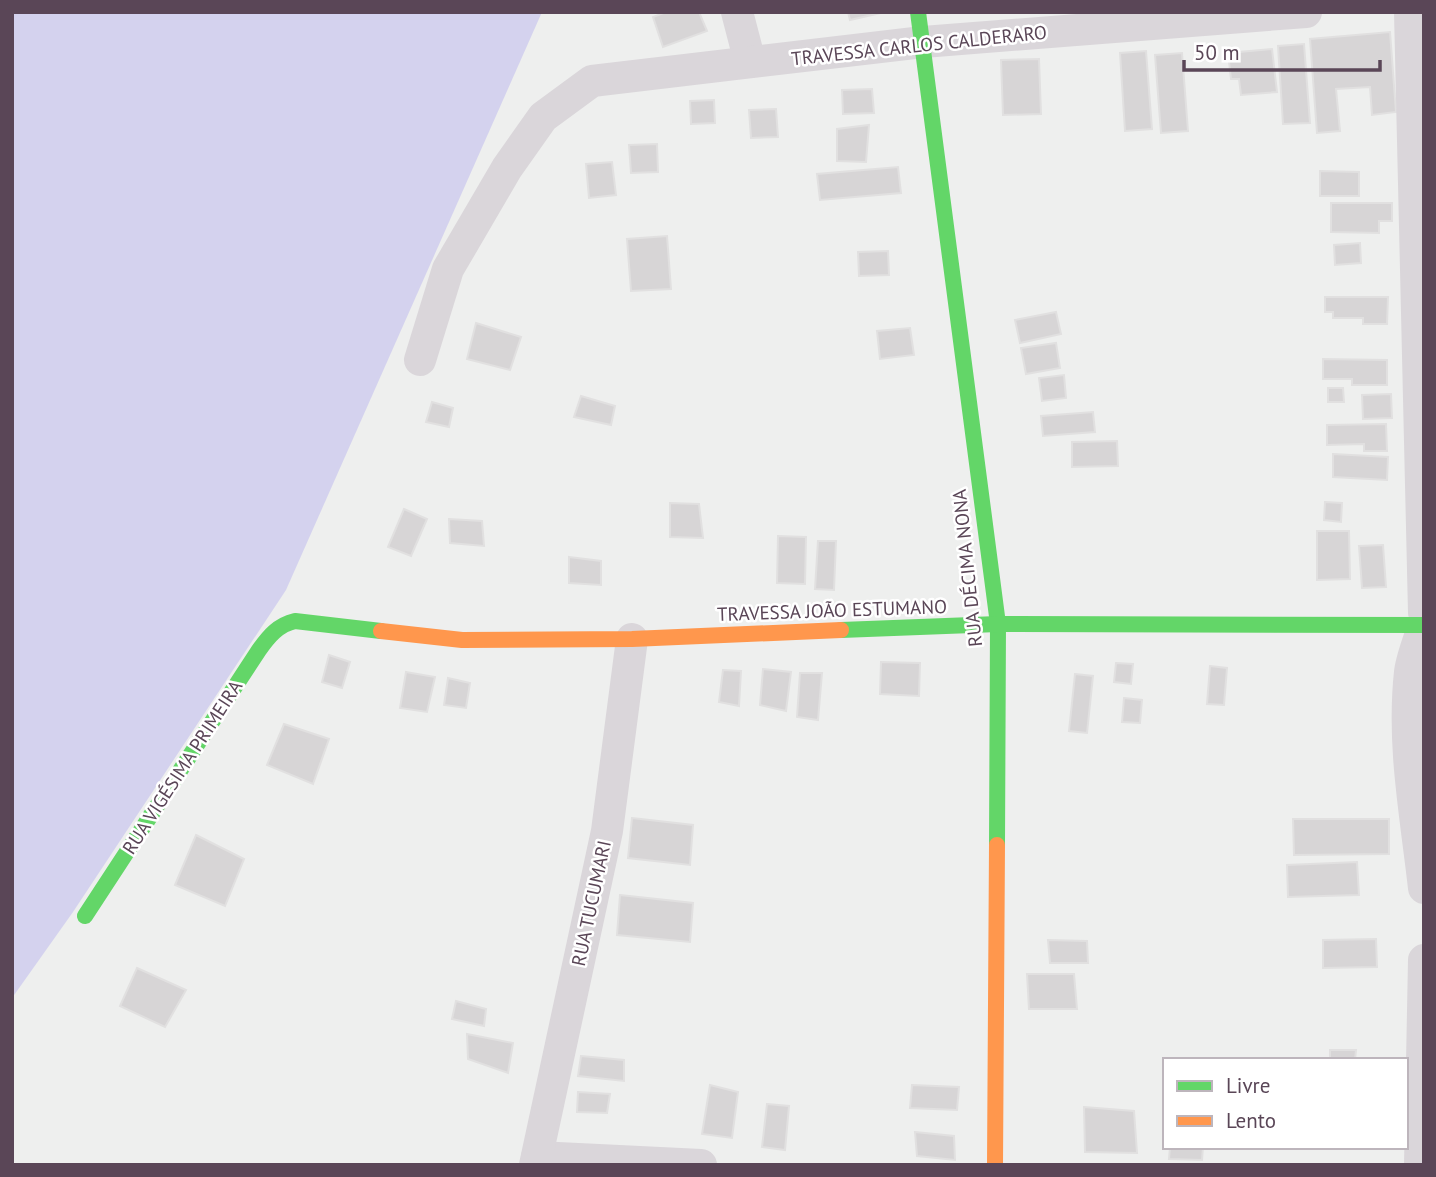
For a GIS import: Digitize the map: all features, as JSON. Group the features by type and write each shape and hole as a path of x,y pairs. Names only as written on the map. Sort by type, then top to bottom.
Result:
{"street":[{"path":"737,12 750,62"},
{"name":"TRAVESSA CARLOS CALDERARO","path":"420,360 448,269 507,168 542,117 593,81 750,62 920,27 1307,12"},
{"path":"1410,12 1424,613"},
{"name":"RUA DÉCIMA NONA","path":"920,27 998,624 995,1165"},
{"name":"TRAVESSA JOÃO ESTUMANO","path":"285,623 295,621 462,640 632,639 998,624 1424,625"},
{"name":"RUA VIGÉSIMA PRIMEIRA","path":"85,916 259,650 270,635 285,623"},
{"path":"1424,625 1411,669 1408,708 1409,774 1424,888"},
{"name":"RUA TUCUMARI","path":"536,1161 607,831 632,639"},
{"path":"1420,1165 1424,960"},
{"path":"536,1161 701,1165"}],"shaded area":[{"path":"12,12 542,12 286,590 73,912 12,998"}],"building":[{"path":"666,12 699,12 707,31 663,47 653,17"},
{"path":"848,12 885,12 850,20"},
{"path":"1390,32 1396,112 1372,115 1370,87 1336,89 1340,131 1317,133 1310,39"},
{"path":"1304,44 1310,123 1283,124 1278,46"},
{"path":"1272,49 1277,92 1241,95 1239,79 1231,79 1228,53"},
{"path":"1146,51 1152,129 1125,131 1120,53"},
{"path":"1182,53 1188,131 1161,133 1155,55"},
{"path":"1039,59 1041,114 1003,115 1001,60"},
{"path":"872,89 874,113 843,114 842,90"},
{"path":"714,100 715,123 691,124 690,101"},
{"path":"776,109 778,137 751,138 749,110"},
{"path":"869,125 866,162 837,161 837,129"},
{"path":"657,144 658,172 631,173 629,145"},
{"path":"612,162 616,195 589,198 586,164"},
{"path":"898,167 901,193 820,200 817,174"},
{"path":"1320,171 1359,172 1359,196 1320,196"},
{"path":"1331,203 1392,203 1392,221 1379,221 1379,233 1331,232"},
{"path":"667,236 671,289 631,291 627,239"},
{"path":"1360,243 1361,263 1335,265 1334,245"},
{"path":"888,251 889,275 859,276 858,252"},
{"path":"1325,297 1388,297 1387,324 1363,324 1363,318 1333,318 1333,312 1325,312"},
{"path":"1056,312 1061,334 1020,343 1015,320"},
{"path":"476,323 521,337 510,370 467,359"},
{"path":"910,328 914,355 880,359 877,331"},
{"path":"1056,343 1060,368 1026,374 1021,348"},
{"path":"1323,359 1387,360 1387,385 1352,385 1352,379 1323,379"},
{"path":"1064,375 1066,398 1042,401 1039,378"},
{"path":"1328,388 1343,388 1344,402 1328,402"},
{"path":"1391,394 1392,418 1363,419 1362,395"},
{"path":"581,396 615,406 611,425 574,417"},
{"path":"432,402 453,408 449,427 426,422"},
{"path":"1093,412 1095,432 1043,436 1041,416"},
{"path":"1386,424 1387,451 1364,451 1364,444 1327,445 1327,425"},
{"path":"1117,441 1118,466 1072,467 1072,442"},
{"path":"1333,454 1388,457 1387,480 1333,477"},
{"path":"1325,502 1342,503 1341,522 1324,520"},
{"path":"670,503 699,504 703,538 670,537"},
{"path":"404,509 427,519 411,556 388,547"},
{"path":"449,519 482,521 484,546 450,543"},
{"path":"1317,531 1349,531 1350,579 1317,580"},
{"path":"778,536 806,537 805,584 777,583"},
{"path":"818,541 836,541 834,590 815,589"},
{"path":"1383,545 1386,587 1362,588 1359,546"},
{"path":"569,557 601,561 601,585 569,583"},
{"path":"329,655 350,662 342,688 322,682"},
{"path":"881,662 920,663 919,696 880,694"},
{"path":"1116,663 1133,664 1131,684 1114,682"},
{"path":"1210,666 1227,668 1224,705 1207,704"},
{"path":"763,669 791,672 786,711 760,705"},
{"path":"723,670 741,671 739,706 719,702"},
{"path":"406,672 435,677 427,712 400,708"},
{"path":"800,673 822,673 818,720 797,717"},
{"path":"1075,674 1093,676 1087,733 1069,731"},
{"path":"448,678 470,683 466,708 444,705"},
{"path":"1124,698 1142,700 1140,723 1122,722"},
{"path":"284,724 329,739 313,784 267,765"},
{"path":"632,818 693,825 690,865 628,858"},
{"path":"1293,819 1389,819 1389,854 1294,855"},
{"path":"196,835 244,859 225,906 175,885"},
{"path":"1357,862 1359,895 1288,897 1287,865"},
{"path":"620,895 693,903 690,942 617,935"},
{"path":"1376,939 1377,967 1323,968 1323,940"},
{"path":"1048,940 1087,941 1088,963 1050,963"},
{"path":"137,968 186,990 165,1027 120,1006"},
{"path":"1027,974 1074,974 1077,1009 1029,1009"},
{"path":"456,1001 486,1009 484,1026 452,1019"},
{"path":"467,1034 513,1043 508,1073 468,1059"},
{"path":"1330,1050 1356,1050 1355,1058 1330,1058"},
{"path":"581,1056 624,1060 624,1081 578,1076"},
{"path":"710,1085 738,1092 732,1138 702,1134"},
{"path":"912,1085 959,1087 957,1110 910,1108"},
{"path":"578,1092 610,1094 607,1113 577,1112"},
{"path":"767,1104 789,1106 785,1150 762,1147"},
{"path":"1084,1107 1134,1111 1137,1153 1085,1152"},
{"path":"915,1132 954,1136 955,1160 917,1156"},
{"path":"1170,1149 1203,1149 1202,1160 1169,1159"}],"traffic: fast":[{"path":"918,12 998,624 997,845"},
{"path":"85,916 259,650 274,632 295,621 381,631"},
{"path":"841,630 998,624 1424,625"}],"traffic: slow":[{"path":"381,631 462,640 632,639 841,630"},
{"path":"995,1165 997,845"}]}
